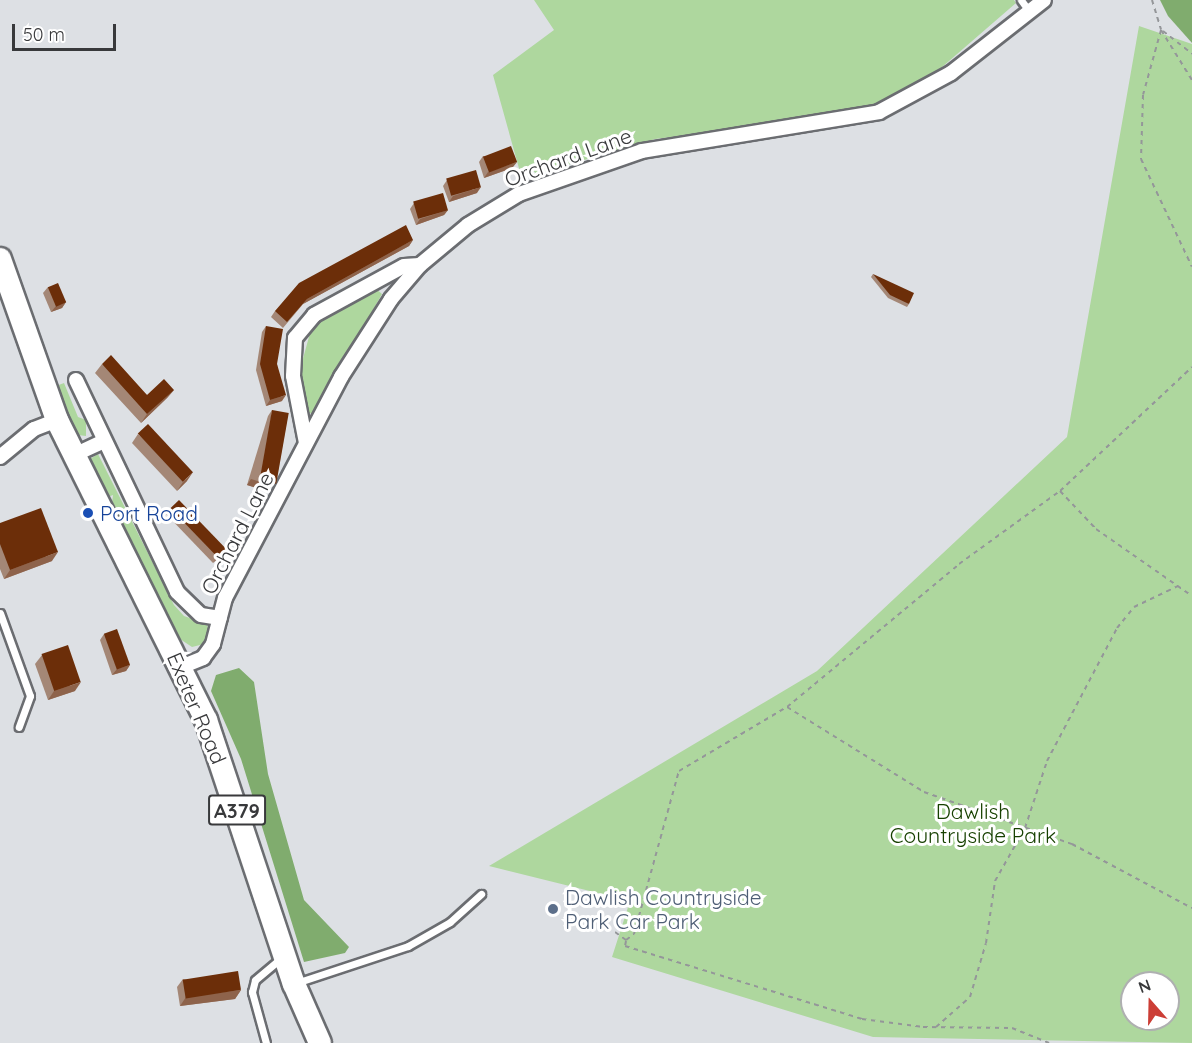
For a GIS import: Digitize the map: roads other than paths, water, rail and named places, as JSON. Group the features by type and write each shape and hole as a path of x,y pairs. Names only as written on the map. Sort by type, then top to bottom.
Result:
{"main road":[{"name":"A379","path":"0,259 57,420"},
{"name":"Exeter Road","path":"57,420 181,668 221,760 294,984 320,1043"}],"street":[{"name":"Orchard Lane","path":"181,668 209,652 220,618 306,443 372,328 420,265 468,225 519,194 642,151 879,112 951,72 1025,6 1044,0"},
{"path":"306,443 292,366 295,338 314,315 404,267 420,265"},
{"path":"76,380 177,592 201,615 220,618"},
{"path":"0,457 34,429 57,420"},
{"path":"74,455 104,441"}],"lane":[{"path":"0,613 30,696 19,727"},
{"path":"294,984 408,946 450,922 481,894"},
{"path":"266,1043 252,992 255,980 284,955"}],"place":[{"name":"Port Road","path":"88,513"},
{"name":"Dawlish Countryside Park Car Park","path":"553,909"}],"park label":[{"name":"Dawlish Countryside Park","path":"973,823"}]}
